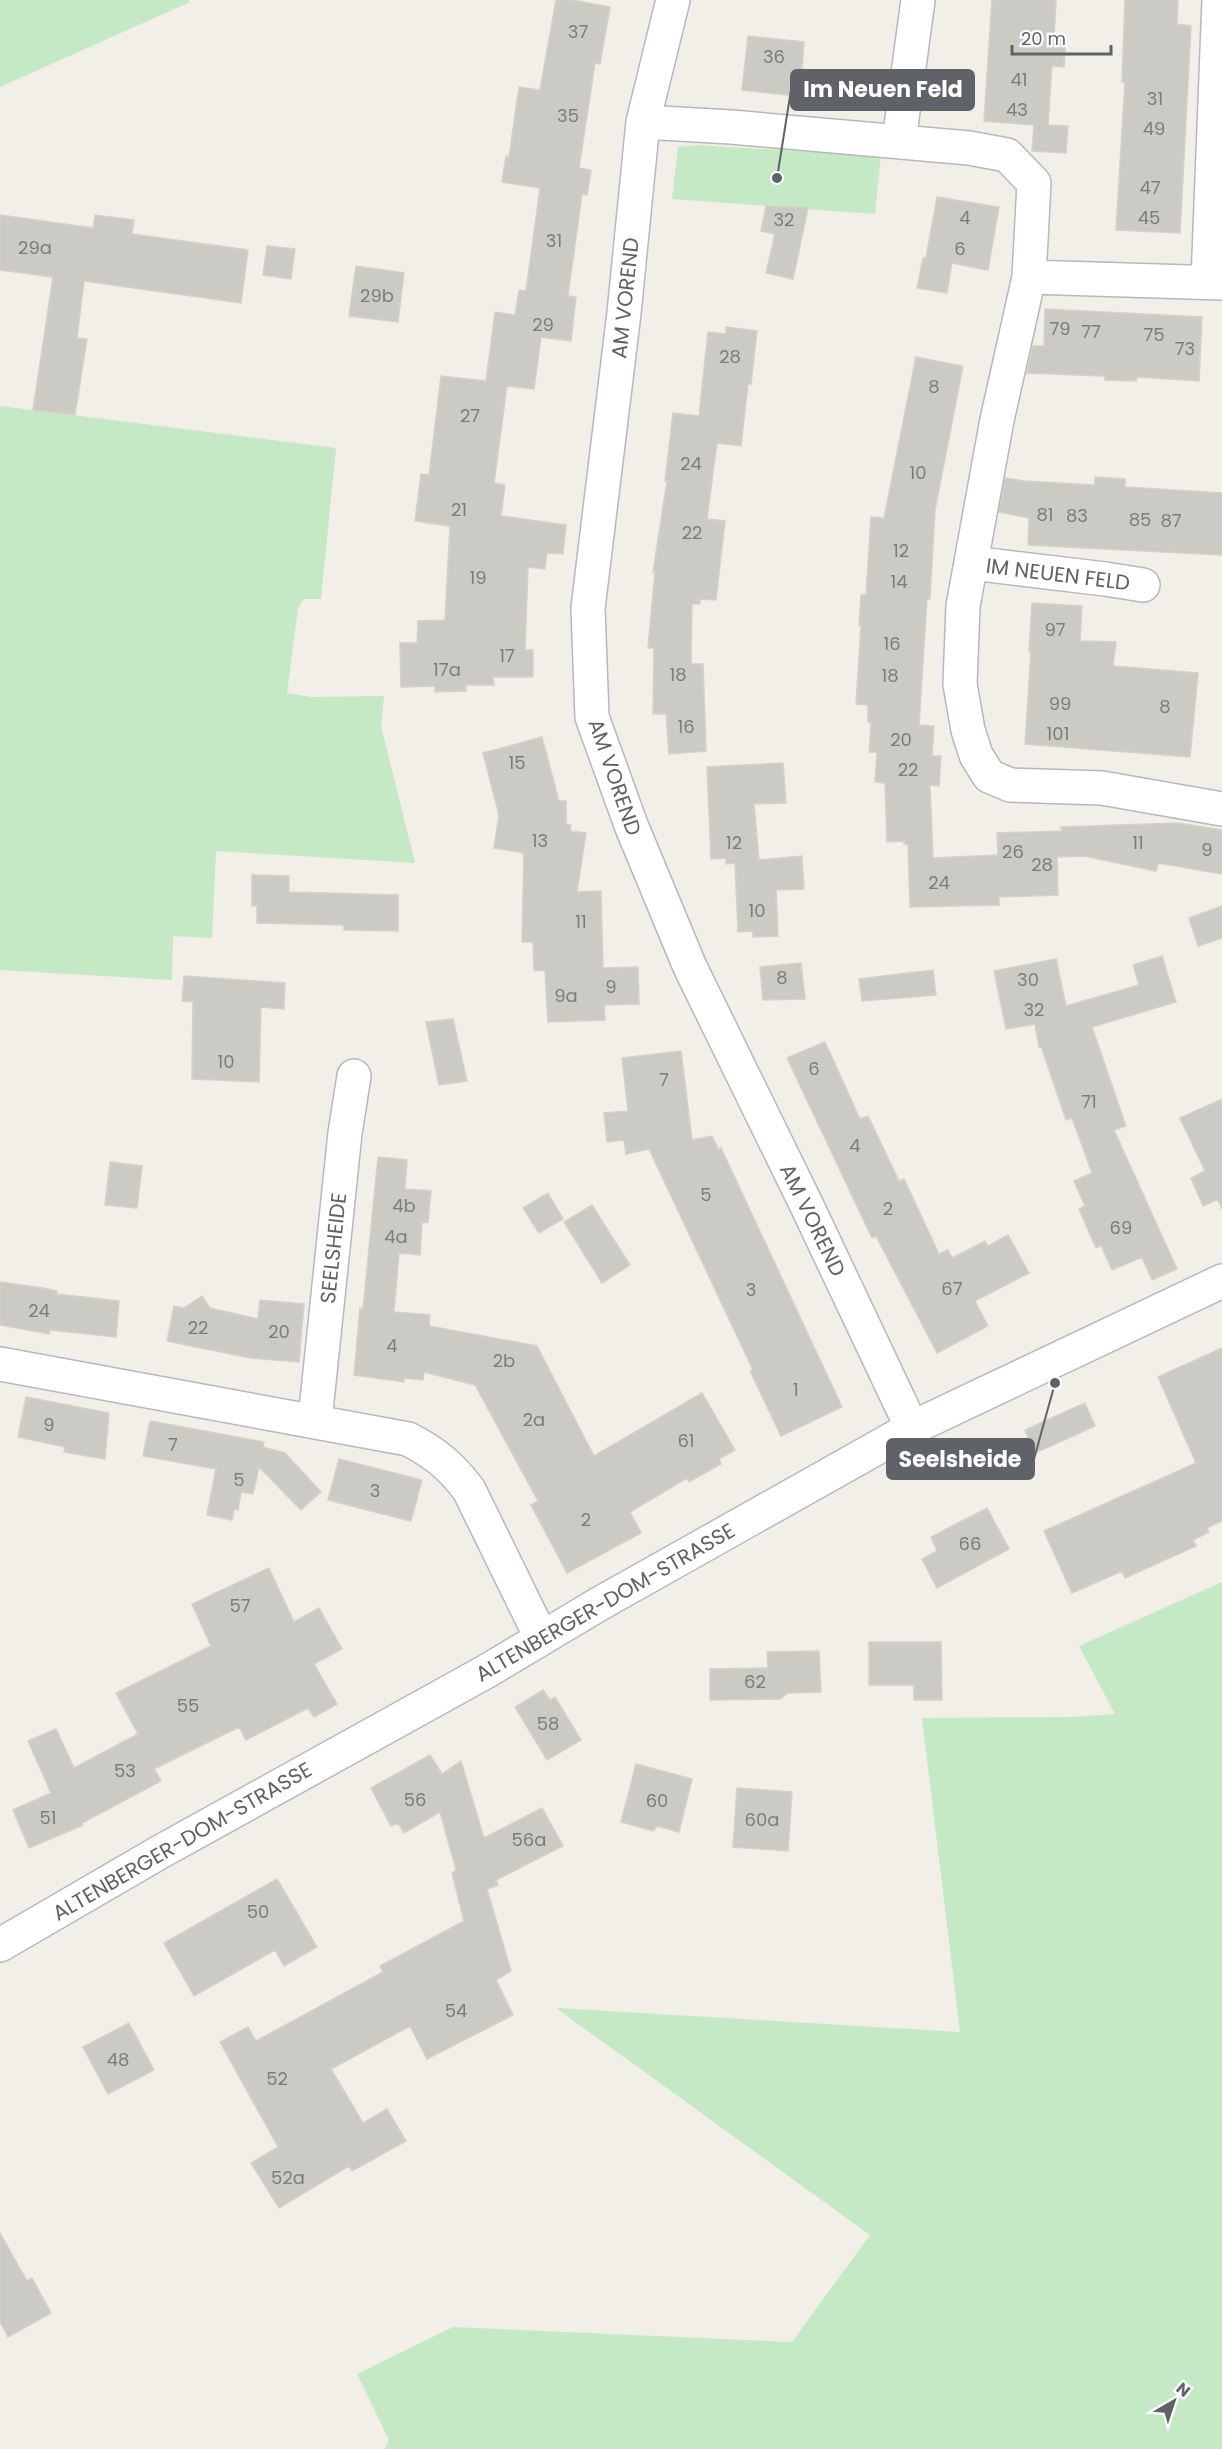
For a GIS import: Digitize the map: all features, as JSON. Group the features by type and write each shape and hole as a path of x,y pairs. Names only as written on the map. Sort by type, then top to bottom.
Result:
{"street":[{"name":"AM VOREND","path":"673,0 643,122 624,313 588,608 592,717 631,825 690,968 807,1206 912,1428"},
{"path":"899,141 918,0"},
{"path":"1029,277 1215,282 1220,0"},
{"name":"IM NEUEN FELD","path":"643,122 969,148 1007,155 1034,183 1029,277 997,420 963,606 960,684 968,730 976,755 989,776 1010,785 1093,788 1222,809"},
{"name":"IM NEUEN FELD","path":"972,563 1143,585"},
{"name":"SEELSHEIDE","path":"315,1420 345,1133 354,1076"},
{"name":"ALTENBERGER-DOM-STRASSE","path":"0,1946 160,1851 486,1671 541,1637 912,1428 1222,1281"},
{"path":"0,1364 315,1420 408,1439 431,1451 454,1470 469,1490 541,1637"}],"green space":[{"path":"0,0 189,0 190,2 0,87"},
{"path":"698,145 881,156 875,214 672,199 678,147"},
{"path":"0,406 336,448 321,599 304,599 298,608 287,693 311,697 384,696 381,726 415,863 216,851 212,938 173,936 172,980 0,970"},
{"path":"1222,1582 1222,2449 385,2449 389,2440 357,2374 453,2327 792,2342 870,2235 556,2008 960,2032 922,1718 1074,1717 1115,1714 1079,1646"}],"building":[{"path":"556,0 572,0 610,7 600,64 595,63 579,168 591,170 587,195 582,194 568,296 576,297 571,341 541,337 534,389 507,386 494,483 505,485 501,516 566,525 563,554 547,553 545,569 528,567 525,650 533,650 533,677 493,677 494,685 466,685 466,691 435,692 435,686 401,687 400,643 417,643 418,621 445,620 450,526 415,521 421,474 429,475 441,376 486,381 495,312 515,315 519,290 526,291 540,188 502,182 506,156 509,157 519,87 540,90"},
{"path":"992,0 1056,0 1054,36 1066,37 1064,67 1052,66 1048,125 1068,126 1066,153 1032,151 1034,125 984,121"},
{"path":"1125,0 1178,0 1177,24 1191,26 1180,233 1116,230 1125,82 1122,82"},
{"path":"748,36 804,42 802,69 809,78 806,87 796,96 742,90"},
{"path":"937,197 999,207 988,270 952,263 947,293 917,288 923,258 926,258"},
{"path":"766,206 808,208 793,279 766,273 775,234 761,231"},
{"path":"0,215 93,228 95,215 134,220 132,234 248,250 241,303 84,281 77,338 87,339 75,415 33,410 53,277 0,270"},
{"path":"267,246 295,249 291,279 263,275"},
{"path":"356,266 404,273 398,322 349,316"},
{"path":"1045,309 1202,317 1199,381 1137,377 1136,381 1105,380 1105,376 1027,373 1033,346 1044,346"},
{"path":"726,327 757,331 741,446 717,443 707,519 725,521 716,600 700,599 700,604 692,604 691,664 703,664 706,751 669,754 666,714 653,714 654,648 648,648 655,572 653,572 667,481 665,481 673,413 699,416 708,332 726,334"},
{"path":"916,357 963,366 935,510 919,725 934,726 932,756 941,756 939,786 930,785 933,858 998,855 997,833 1062,831 1061,827 1178,823 1222,830 1222,874 1158,863 1156,871 1084,856 1057,857 1058,895 999,897 999,905 910,907 908,844 904,844 904,841 887,842 885,783 875,782 877,752 869,752 871,723 868,722 868,705 856,704 861,595 866,595 871,517 884,518"},
{"path":"1095,477 1125,479 1125,487 1222,493 1222,555 1028,545 1029,518 999,512 1005,478 1095,485"},
{"path":"1032,603 1082,606 1080,641 1116,642 1113,666 1198,673 1190,757 1025,744"},
{"path":"542,737 559,801 566,801 566,824 571,825 570,831 586,833 577,892 601,891 603,968 638,967 639,1004 604,1005 605,1020 548,1022 545,970 534,971 533,942 522,942 524,853 494,848 499,815 483,753"},
{"path":"783,763 786,803 754,804 759,860 802,856 804,889 776,890 778,936 753,937 753,931 738,932 735,863 726,864 726,858 711,859 707,767"},
{"path":"252,875 289,876 289,892 398,895 398,931 344,930 344,925 257,923 257,906 252,906"},
{"path":"1222,906 1222,938 1198,946 1189,918"},
{"path":"1162,956 1176,1002 1092,1027 1126,1126 1114,1130 1177,1269 1152,1280 1142,1257 1112,1270 1101,1245 1096,1248 1079,1209 1085,1206 1074,1181 1092,1173 1072,1118 1066,1120 1041,1046 1039,1047 1035,1024 1006,1029 994,971 1056,959 1066,1006 1139,985 1133,965"},
{"path":"801,963 805,999 763,1000 760,967"},
{"path":"933,970 936,995 862,1001 859,979"},
{"path":"184,976 285,983 284,1009 261,1007 259,1082 192,1079 193,1002 182,1001"},
{"path":"453,1019 467,1081 439,1085 426,1022"},
{"path":"825,1042 860,1119 868,1116 899,1181 904,1179 939,1254 948,1250 952,1258 985,1241 988,1246 1008,1235 1029,1273 975,1301 988,1326 937,1353 876,1236 872,1238 787,1058"},
{"path":"681,1051 692,1140 712,1136 718,1149 721,1148 842,1407 781,1436 750,1371 753,1370 649,1149 626,1154 624,1140 607,1142 604,1113 628,1111 622,1058"},
{"path":"1222,1099 1222,1209 1218,1199 1203,1206 1191,1178 1205,1171 1180,1118"},
{"path":"378,1157 407,1160 405,1189 431,1191 428,1222 422,1223 420,1255 399,1253 394,1312 430,1315 429,1326 537,1346 594,1456 702,1393 735,1450 719,1459 721,1464 689,1482 687,1478 630,1512 641,1533 567,1573 531,1505 538,1501 475,1385 424,1372 423,1380 404,1378 404,1382 354,1375"},
{"path":"110,1162 142,1166 137,1208 105,1205"},
{"path":"548,1193 563,1219 539,1233 523,1208"},
{"path":"592,1205 630,1265 602,1283 564,1222"},
{"path":"0,1282 57,1291 56,1294 119,1301 116,1337 50,1330 49,1334 0,1325"},
{"path":"202,1296 210,1308 258,1319 260,1300 304,1304 299,1362 250,1358 167,1341 174,1306 184,1308"},
{"path":"1222,1348 1222,1521 1207,1528 1209,1532 1193,1540 1196,1546 1125,1578 1122,1571 1072,1593 1044,1531 1196,1463 1158,1377"},
{"path":"26,1397 109,1413 105,1459 64,1452 65,1447 18,1437"},
{"path":"1085,1403 1095,1426 1035,1453 1025,1430"},
{"path":"150,1421 264,1442 263,1447 285,1453 321,1492 301,1510 259,1467 253,1494 241,1492 238,1510 234,1509 232,1520 207,1515 216,1469 143,1456"},
{"path":"339,1459 422,1480 411,1521 328,1500"},
{"path":"987,1508 1009,1549 937,1588 922,1559 937,1551 931,1537"},
{"path":"269,1568 294,1622 319,1608 342,1649 314,1664 337,1704 314,1717 308,1708 246,1740 239,1727 154,1769 161,1781 82,1823 83,1825 29,1848 13,1810 51,1793 28,1741 56,1729 74,1768 138,1734 116,1693 211,1646 192,1604"},
{"path":"869,1642 941,1642 942,1700 914,1700 914,1685 869,1685"},
{"path":"819,1651 821,1692 788,1693 780,1699 710,1700 710,1669 768,1668 767,1652"},
{"path":"543,1690 550,1700 555,1697 581,1740 547,1760 515,1707"},
{"path":"430,1755 442,1774 461,1761 484,1838 542,1808 563,1846 496,1880 498,1885 487,1889 511,1971 496,1980 513,2015 427,2059 410,2026 331,2069 363,2123 387,2109 406,2141 352,2171 349,2166 279,2208 251,2163 278,2147 220,2042 248,2027 256,2041 383,1972 380,1966 464,1921 452,1873 456,1870 440,1812 404,1833 398,1823 391,1826 371,1788"},
{"path":"636,1764 692,1779 679,1832 657,1826 653,1831 621,1822"},
{"path":"737,1788 792,1792 788,1851 733,1847"},
{"path":"277,1879 317,1947 284,1966 275,1950 194,1996 164,1943"},
{"path":"129,2023 154,2070 108,2094 83,2047"},
{"path":"0,2233 27,2281 32,2278 51,2313 8,2337 0,2322"}],"place":[{"name":"Im Neuen Feld","path":"777,178"},
{"name":"Seelsheide","path":"1055,1383"}]}
